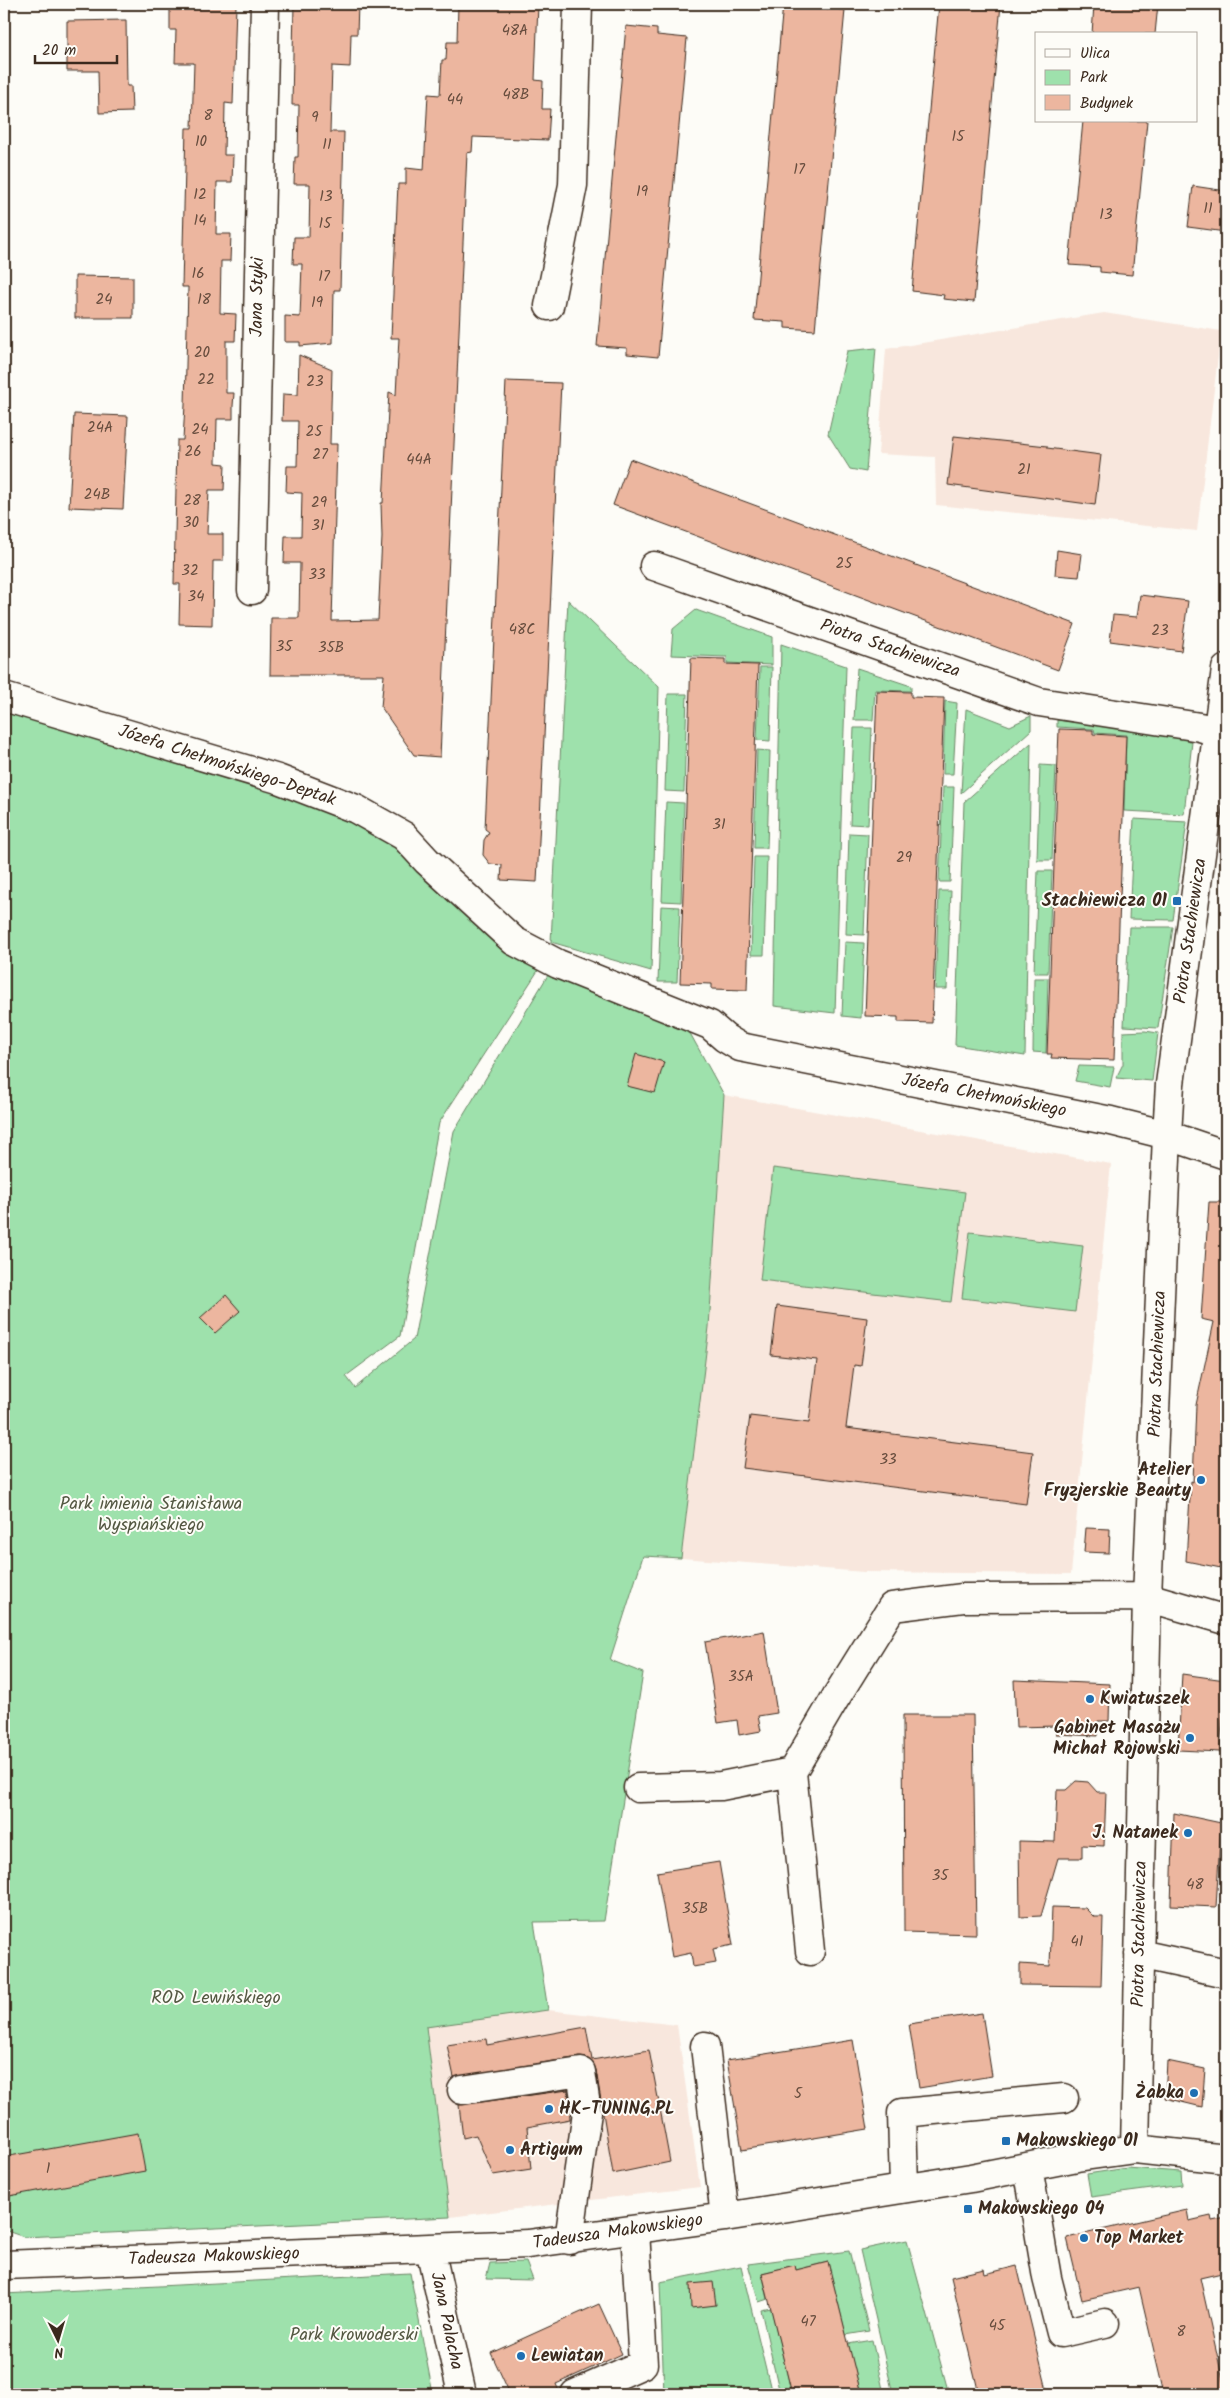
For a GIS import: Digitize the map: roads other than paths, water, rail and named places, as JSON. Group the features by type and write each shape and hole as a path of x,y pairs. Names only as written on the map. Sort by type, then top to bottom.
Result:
{"street":[{"name":"Jana Styki","path":"252,590 264,4"},
{"path":"549,306 572,185 578,4"},
{"name":"Piotra Stachiewicza","path":"654,566 1039,702 1200,727 1218,732"},
{"name":"Piotra Stachiewicza","path":"1135,2149 1148,1596 1170,1084 1226,669"},
{"name":"Józefa Chełmońskiego-Deptak","path":"4,697 278,779 331,798 374,818 404,836 427,861 514,941 558,964 710,1025 724,1038 740,1047"},
{"name":"Józefa Chełmońskiego","path":"740,1047 1111,1121 1226,1155"},
{"path":"810,1951 792,1772 892,1607 962,1598 1148,1596 1226,1620"},
{"path":"638,1788 721,1786 792,1772"},
{"path":"1139,1954 1226,1973"},
{"path":"705,2046 725,2217"},
{"path":"462,2090 581,2072 587,2112 569,2240"},
{"path":"904,2188 902,2113 1064,2098"},
{"name":"Tadeusza Makowskiego","path":"4,2265 430,2248 569,2240 725,2217 1135,2149 1226,2159"},
{"path":"1028,2167 1046,2269 1060,2333 1105,2323"},
{"path":"575,2394 642,2364 635,2231"},
{"name":"Jana Palacha","path":"430,2248 462,2394"}],"place":[{"name":"Stachiewicza 01","path":"1177,901"},
{"name":"Atelier Fryzjerskie Beauty","path":"1201,1480"},
{"name":"Kwiatuszek","path":"1090,1699"},
{"name":"Gabinet Masażu Michał Rojowski","path":"1190,1738"},
{"name":"J. Natanek","path":"1188,1833"},
{"name":"Żabka","path":"1194,2093"},
{"name":"HK-TUNING.PL","path":"549,2109"},
{"name":"Makowskiego 01","path":"1006,2141"},
{"name":"Artigum","path":"510,2150"},
{"name":"Makowskiego 04","path":"968,2209"},
{"name":"Top Market","path":"1084,2238"},
{"name":"Lewiatan","path":"521,2356"}],"park label":[{"name":"Park imienia Stanisława Wyspiańskiego","path":"151,1514"},
{"name":"ROD Lewińskiego","path":"216,1998"},
{"name":"Park Krowoderski","path":"354,2335"}]}
